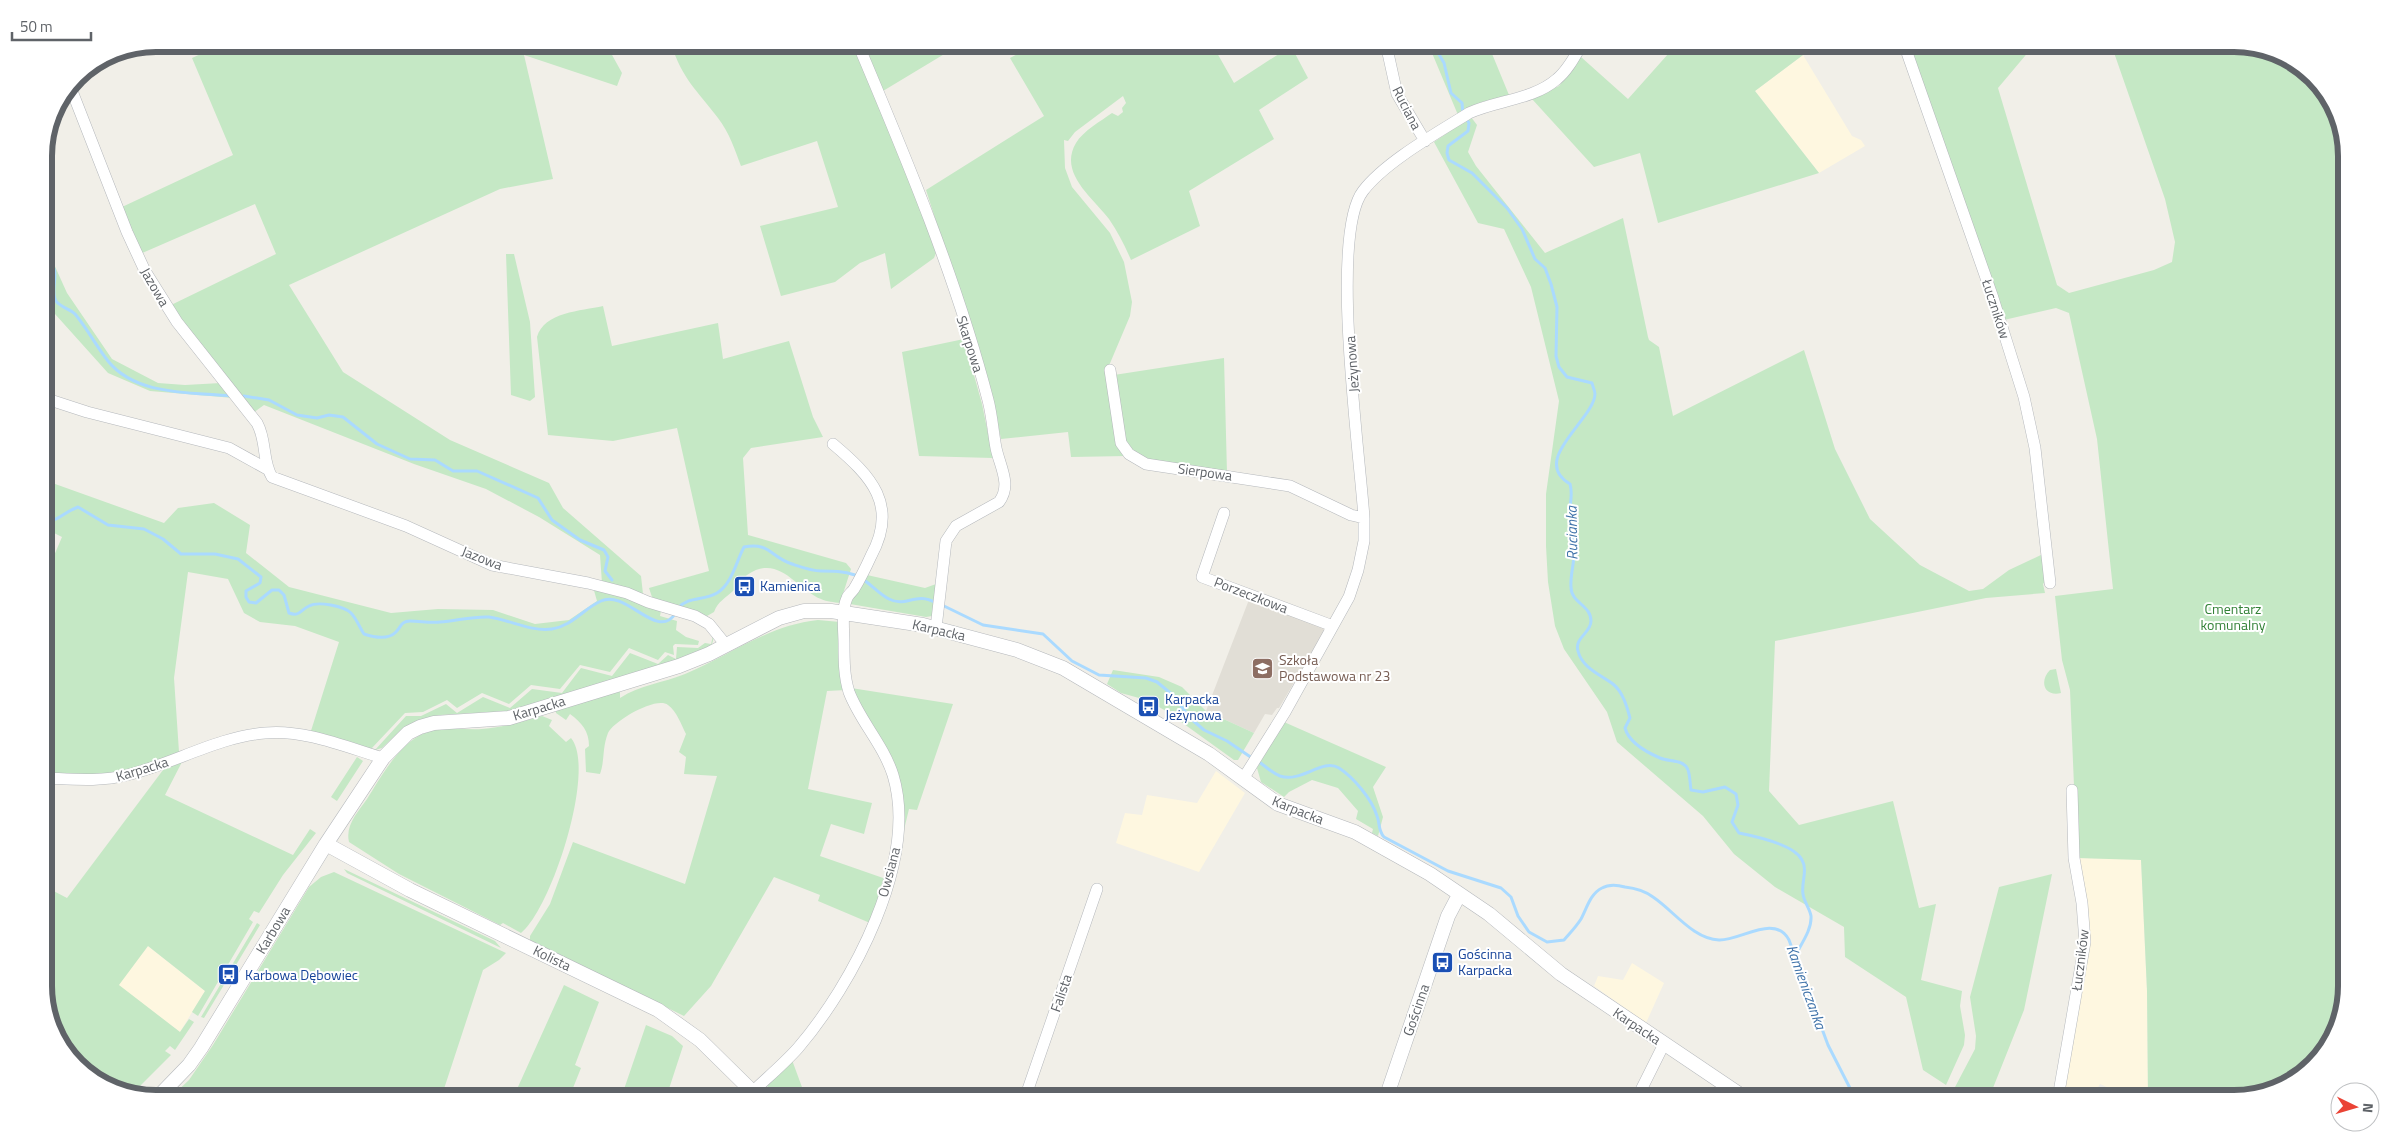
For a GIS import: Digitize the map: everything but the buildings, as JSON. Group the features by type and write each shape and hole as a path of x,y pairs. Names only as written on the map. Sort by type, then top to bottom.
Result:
{"street":[{"name":"Ruciana","path":"1388,52 1397,94 1425,142"},
{"name":"Jeżynowa","path":"1243,779 1333,626 1356,580 1364,541 1347,276 1350,226 1362,192 1389,167 1469,113 1547,87 1558,79 1577,52"},
{"name":"Łuczników","path":"1907,52 1992,296 2024,397 2035,448 2050,584"},
{"name":"Skarpowa","path":"862,53 934,229 988,400 996,448 1006,482 1004,496 999,502 965,520 950,532 944,552 936,628"},
{"name":"Jazowa","path":"73,94 127,232 145,272 177,322 257,423 263,434 267,469"},
{"name":"Sierpowa","path":"1110,370 1121,443 1129,454 1146,464 1290,486 1351,515 1364,518"},
{"name":"Jazowa","path":"53,401 87,412 230,448 244,454 267,469 272,477 406,526 492,565 588,583 627,593 685,614 709,624 726,645"},
{"path":"834,444 859,466 882,503 883,521 876,546 864,566 854,589 846,598 844,613"},
{"name":"Porzeczkowa","path":"1224,513 1202,577 1333,626"},
{"name":"Karpacka","path":"53,778 105,779 129,775 211,746 266,733 304,736 383,758 395,744 420,726 434,723 509,718 679,666 726,645 756,628 792,613 815,611 844,613 936,628 1017,650 1063,668 1209,754 1278,804 1355,832 1430,874 1489,914 1553,968 1733,1090"},
{"name":"Owsiana","path":"759,1090 796,1050 859,958 887,887 896,853 897,800 894,778 882,748 855,704 846,681 844,665 844,613"},
{"name":"Karbowa","path":"165,1090 184,1070 201,1048 326,844 383,758"},
{"name":"Łuczników","path":"2059,1090 2085,942 2084,917 2074,858 2072,790"},
{"name":"Kolista","path":"326,844 410,890 658,1010 687,1028 747,1090"},
{"name":"Falista","path":"1028,1090 1096,889"},
{"name":"Gościnna","path":"1389,1090 1448,916 1460,894"},
{"path":"1641,1090 1664,1044"}],"shaded area":[{"path":"1803,55 1852,136 1861,140 1865,146 1819,173 1755,91"},
{"name":"Szkoła Podstawowa nr 23","path":"1250,597 1321,624 1325,630 1279,708 1272,715 1265,714 1254,733 1206,711"},
{"path":"1216,771 1245,793 1199,872 1116,843 1125,813 1142,815 1147,795 1197,803"},
{"path":"2077,858 2141,859 2147,991 2148,1090 2113,1090 2100,1084 2097,1090 2061,1090 2083,972"},
{"path":"148,946 205,991 180,1032 118,985"},
{"path":"1632,963 1664,983 1646,1023 1594,986 1598,976 1623,980"}],"green space":[{"path":"1217,52 1234,83 1281,52 1294,52 1308,78 1259,110 1274,139 1189,191 1200,226 1131,260 1109,219 1087,194 1074,175 1071,165 1076,143 1083,134 1112,113 1118,116 1123,112 1122,108 1126,103 1123,96 1075,132 1068,141 1064,140 1065,168 1072,187 1110,233 1124,262 1132,302 1130,316 1108,368 1127,456 1071,457 1068,432 1001,439 991,393 926,190 1044,116 1010,58 1020,53"},
{"path":"1491,52 1509,95 1482,102 1458,115 1432,53"},
{"path":"1670,52 1802,52 1803,55 1755,91 1819,173 1658,223 1640,153 1594,167 1532,99 1559,86 1581,57 1628,99"},
{"name":"Cmentarz komunalny","path":"1911,52 2028,52 1998,88 2057,285 2069,293 2154,270 2172,262 2175,242 2165,199 2114,52 2234,52 2254,54 2286,66 2307,83 2324,104 2336,136 2337,149 2338,986 2336,1006 2324,1038 2302,1064 2280,1079 2267,1084 2254,1088 2234,1090 2148,1090 2147,991 2141,860 2077,858 2070,690 2062,660 2055,596 2113,589 2097,439 2069,313 2056,308 2004,320"},
{"path":"203,53 611,53 622,73 617,86 524,55 553,179 500,189 289,285 343,372 450,440 549,483 563,508 641,576 643,594 640,595 602,583 600,555 539,517 486,489 414,464 264,405 253,413 169,306 276,254 255,204 140,254 122,207 233,155 192,58"},
{"path":"675,53 858,53 916,190 936,253 934,258 891,289 885,253 860,263 835,282 781,296 760,226 838,207 817,141 741,166 725,129 685,76"},
{"path":"866,53 947,53 883,91"},
{"path":"1471,117 1477,125 1468,152 1476,166 1545,253 1623,218 1648,337 1649,340 1659,347 1673,416 1804,350 1835,449 1870,519 1920,565 1969,591 1983,589 2009,570 2043,554 2047,580 2043,584 2045,593 1986,598 1775,641 1769,791 1799,825 1893,801 1919,908 1936,904 1921,980 1962,991 1960,1006 1965,1035 1964,1045 1946,1085 1923,1070 1906,997 1845,957 1844,927 1775,887 1734,854 1703,816 1617,742 1607,712 1564,649 1555,626 1548,582 1546,546 1546,494 1559,401 1531,287 1504,229 1478,223 1434,142"},
{"path":"506,254 514,254 530,322 535,397 530,401 511,395"},
{"path":"53,262 67,293 112,359 158,383 185,385 221,383 234,398 150,391 108,373 53,311"},
{"path":"603,306 612,346 718,323 723,359 789,341 813,417 823,437 751,448 743,458 748,535 846,563 851,569 840,603 821,599 778,570 768,568 758,569 747,575 720,602 714,612 707,616 661,602 652,597 649,588 709,571 677,428 613,441 548,435 537,337 547,322 555,318 574,311"},
{"path":"964,339 982,404 993,458 919,456 902,352"},
{"path":"1224,358 1227,473 1147,461 1127,449 1114,375"},
{"path":"53,483 164,523 178,508 214,503 250,525 246,553 289,587 391,613 438,609 493,610 535,624 569,620 597,601 593,587 624,596 661,611 660,616 677,621 676,630 686,637 699,641 698,645 675,644 673,646 674,655 665,652 658,660 629,648 610,672 580,665 560,689 531,685 509,704 482,693 457,708 447,700 423,712 405,713 371,749 310,734 339,642 295,626 260,622 244,613 228,579 188,572 174,678 179,752 129,772 104,776 53,775 53,558 62,537 53,532"},
{"path":"867,575 925,588 936,584 932,616 926,617 850,604"},
{"path":"818,620 840,622 846,690 827,691 808,789 872,803 864,834 831,824 820,856 886,879 870,923 818,901 820,895 774,877 711,986 684,1016 530,940 530,936 550,904 573,842 685,884 717,776 684,774 686,757 679,752 686,734 676,715 668,705 662,703 645,707 626,716 612,728 606,738 600,774 586,772 585,749 589,746 588,736 584,728 570,714 566,720 556,713 556,710 620,691 620,698 644,687 685,674 766,634 800,623"},
{"path":"713,636 712,644 710,647 691,656 510,711 440,715 422,720 399,732 382,748 375,750 406,716 421,716 446,704 457,713 483,697 510,708 532,689 562,693 581,668 612,676 630,653 658,664 668,655 676,659 677,647 698,648 705,643 711,644"},
{"path":"2056,669 2061,693 2055,694 2047,690 2044,683 2050,670"},
{"path":"1113,670 1159,677 1182,687 1206,711 1254,733 1238,760 1234,760 1166,711 1141,697 1121,693 1107,684"},
{"path":"851,688 953,704 917,810 909,809 902,838 900,796"},
{"path":"542,716 552,720 549,726 566,742 571,738 578,754 578,778 575,807 557,869 533,919 521,933 503,923 500,925 399,874 349,842 349,830 356,814 399,752 416,738 432,731 490,728"},
{"path":"1284,722 1386,767 1373,787 1383,817 1378,836 1372,833 1373,829 1356,819 1358,811 1338,788 1312,780 1289,792 1284,797 1261,782 1257,768"},
{"path":"357,757 363,761 337,801 331,797"},
{"path":"184,758 165,795 293,855 310,829 316,833 283,875 259,913 254,911 249,919 253,922 198,1016 192,1012 205,991 148,946 119,985 180,1032 189,1019 194,1022 175,1050 170,1046 165,1051 171,1055 136,1088 104,1076 93,1068 74,1049 60,1025 54,1006 53,993 53,891 67,898 166,766"},
{"path":"344,869 495,941 501,948 347,873"},
{"path":"334,872 506,953 483,970 444,1090 178,1090 189,1080 213,1045 309,887 321,877"},
{"path":"2052,874 2024,1010 1992,1090 1956,1090 1954,1089 1975,1049 1976,1036 1970,997 1999,887"},
{"path":"257,923 260,925 204,1018 201,1017"},
{"path":"564,985 599,1002 575,1065 581,1068 572,1090 517,1090"},
{"path":"646,1025 672,1036 683,1046 669,1090 624,1090"},
{"path":"792,1060 803,1090 766,1090 768,1085"}],"waterway":[{"name":"Rucianka","path":"1438,52 1444,63 1451,93 1462,103 1463,114 1469,123 1468,131 1448,146 1449,160 1472,173 1507,208 1522,229 1535,259 1545,268 1551,284 1557,307 1556,356 1559,367 1567,377 1592,383 1595,392 1592,404 1567,440 1556,463 1559,474 1570,484 1571,488 1570,521 1574,544 1572,592 1574,597 1588,611 1591,621 1577,646 1580,657 1588,667 1613,684 1619,691 1630,718 1625,728 1634,743 1660,758 1676,761 1686,766 1689,772 1691,790 1703,792 1725,787 1736,794 1738,805 1732,822 1739,833 1783,846 1798,855 1802,860 1804,864 1803,894 1811,921 1808,932 1795,956"},
{"path":"53,267 55,273 54,296 56,301 75,314 108,361 120,372 133,381 165,390 231,396"},
{"path":"244,396 269,400 297,415 317,418 329,415 343,417 377,444 410,459 435,460 453,471 477,471 538,498 552,520 580,540 604,550 608,557 605,571 612,580"},
{"name":"Kamieniczanka","path":"53,520 78,507 108,525 144,529 163,539 181,554 215,554 238,559 261,577 260,583 246,591 246,597 249,602 256,603 272,590 279,590 284,595 289,613 298,614 306,608 318,604 337,606 351,613 364,634 376,637 393,635 407,621 436,622 483,617 536,629 552,629 572,621 601,601 611,599 621,602 650,619 659,622 668,621 675,614"},
{"name":"Kamieniczanka","path":"678,608 691,600 707,597 722,589 730,578 744,547 753,546 765,548 785,561 806,569 855,575 889,599 895,601 923,599 936,603"},
{"name":"Kamieniczanka","path":"942,605 983,625 1043,634 1072,661 1099,675 1146,678 1157,682 1174,696 1190,718 1204,730 1227,741 1252,758"},
{"name":"Kamieniczanka","path":"1258,761 1277,775 1288,777 1304,774 1326,766 1339,768 1356,783 1375,809 1384,837 1448,871 1501,888 1511,897 1518,916 1529,932 1547,942 1564,940 1579,922 1594,894 1605,887 1614,885 1643,891 1661,903 1692,930 1710,938 1727,939 1766,928 1783,932 1789,940 1828,1045 1851,1090"}],"place":[{"name":"Kamienica","path":"744,586"},
{"name":"Szkoła Podstawowa nr 23","path":"1263,668"},
{"name":"Karpacka Jeżynowa","path":"1149,707"},
{"name":"Gościnna Karpacka","path":"1442,962"},
{"name":"Karbowa Dębowiec","path":"229,975"}]}
